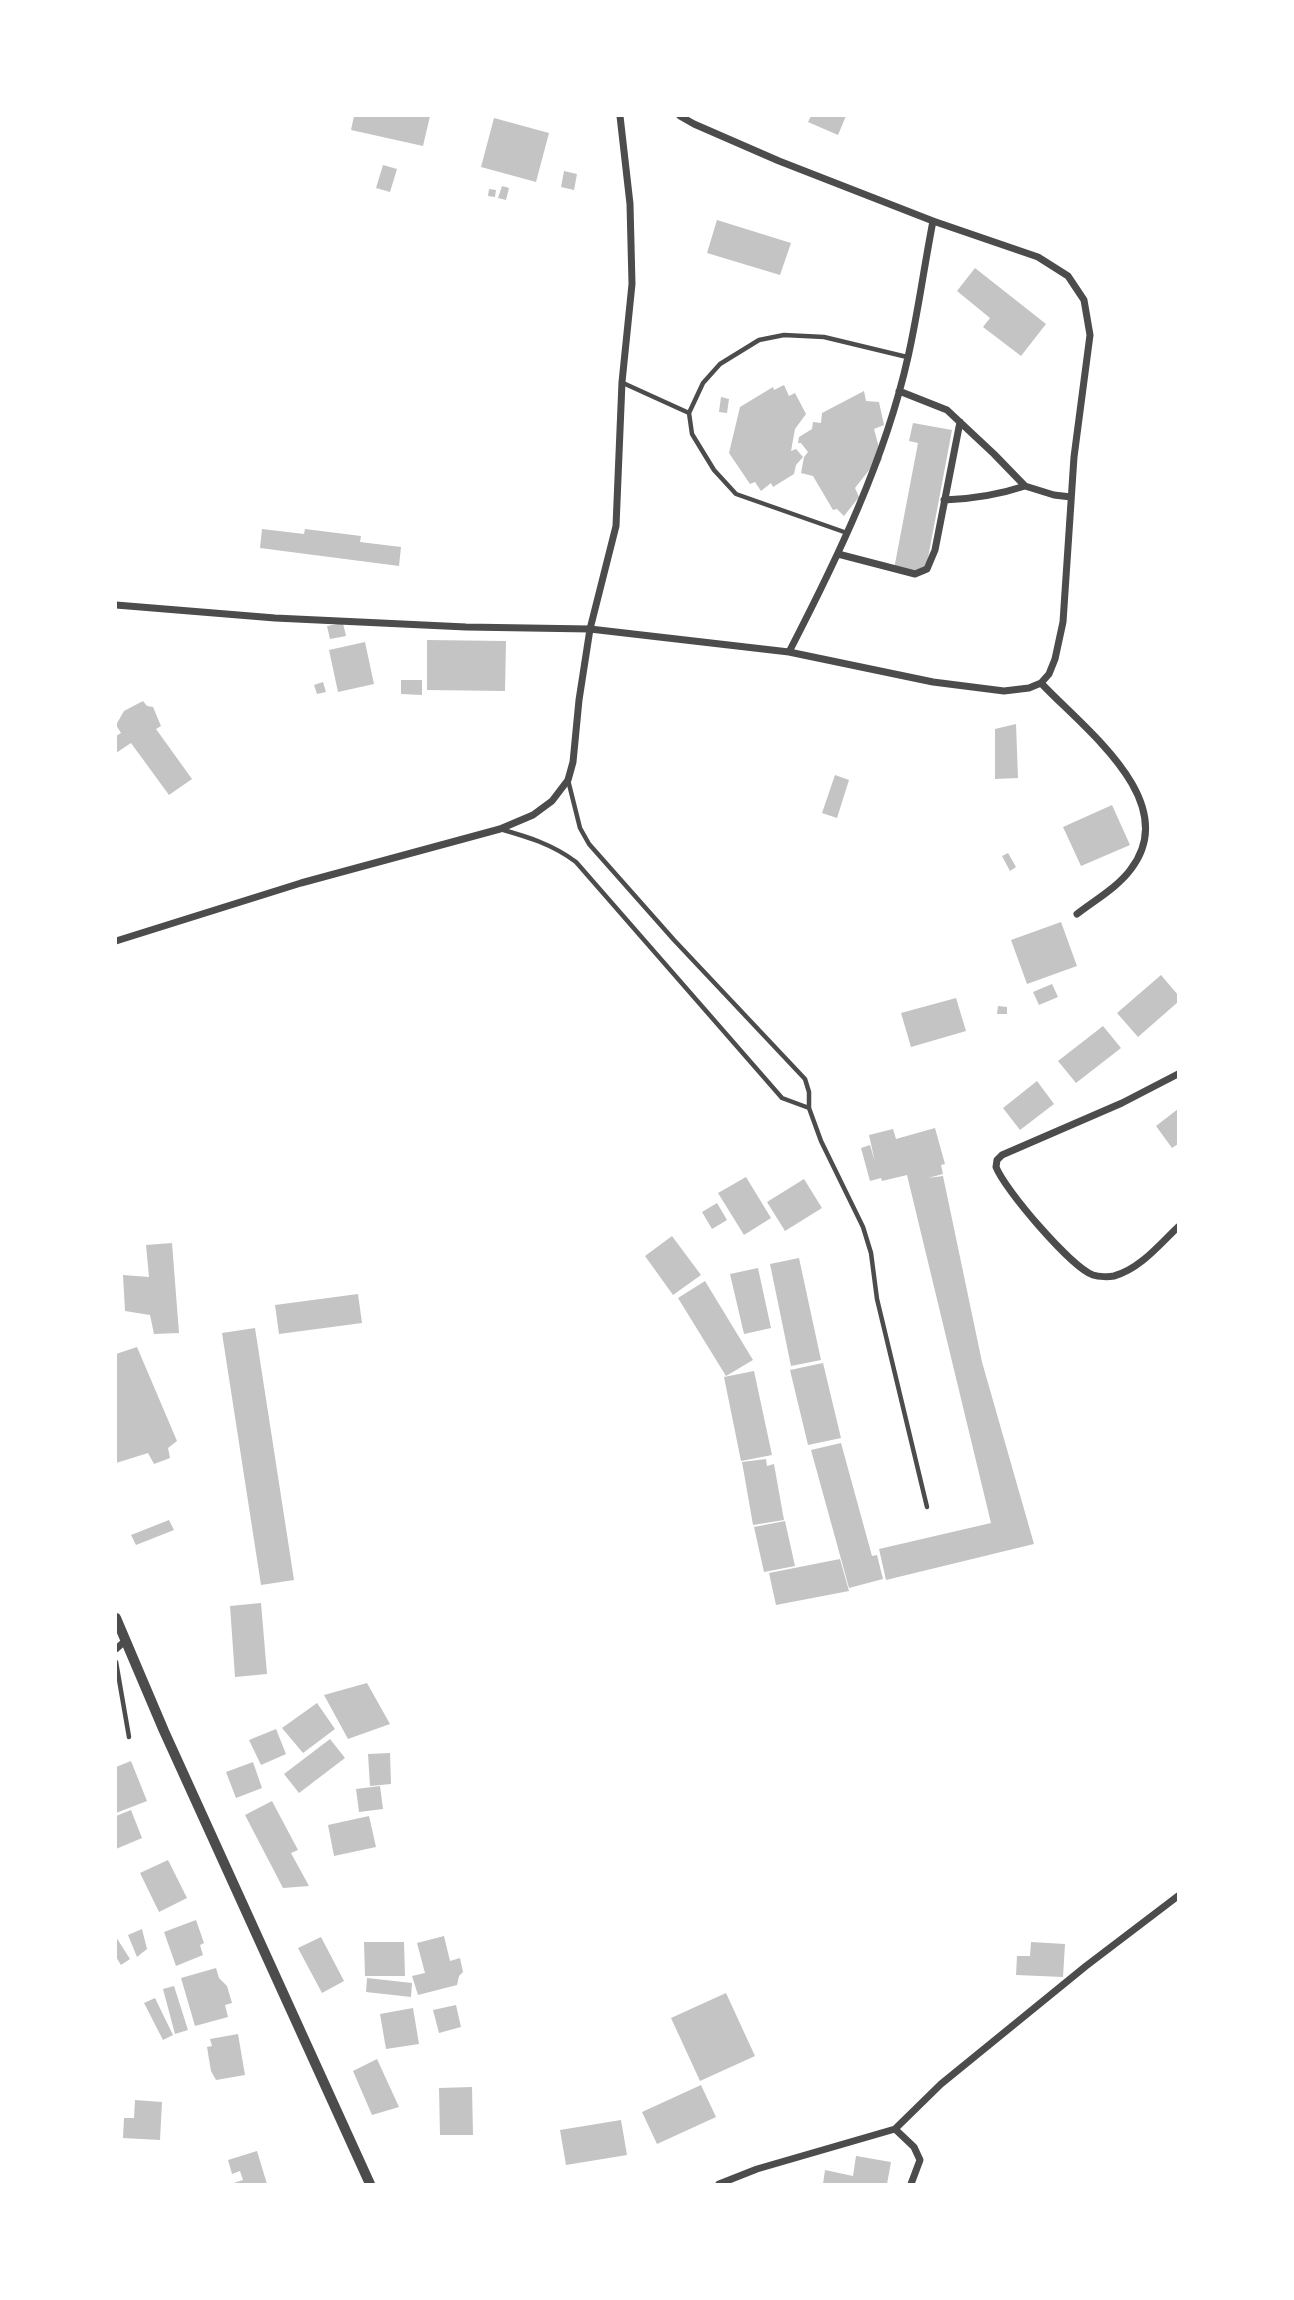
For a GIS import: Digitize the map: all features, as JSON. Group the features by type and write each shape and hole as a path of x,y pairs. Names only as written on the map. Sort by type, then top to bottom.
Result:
{"street":[{"path":"116,940 300,883 500,829 533,815 552,801 568,780 573,762 590,629 616,526 622,382 632,285 630,204 621,116"},
{"path":"116,605 275,618 466,627 590,629 789,652 933,682 1004,691 1029,688 1041,683 1049,674 1055,659 1063,622 1073,457 1090,335 1084,299 1068,276 1038,257 933,222 767,155 680,116"},
{"path":"789,652 838,554 880,448 908,358 933,222"},
{"path":"899,391 947,410 1025,486 1071,497"},
{"path":"838,554 915,574 927,569 935,550 960,422"},
{"path":"944,500 1003,494 1025,486"},
{"path":"1041,683 1123,768 1135,786 1147,821 1146,839 1131,870 1077,914"},
{"path":"1178,1074 1122,1103 1002,1155 996,1160 996,1167 1038,1224 1079,1267 1095,1276 1112,1276 1133,1268 1178,1227"},
{"path":"116,1618 164,1731 370,2185"},
{"path":"116,1649 125,1641"},
{"path":"719,2185 757,2169 895,2129 941,2084 1086,1966 1178,1896"},
{"path":"895,2129 914,2147 920,2160 912,2185"}],"lane":[{"path":"847,533 736,494 714,470 692,435 689,413 703,383 720,365 759,340 784,335 824,337 908,358"},
{"path":"622,382 689,413"},
{"path":"568,780 580,828 589,844 674,940 805,1079 810,1108 821,1141 863,1227 871,1253 877,1299 927,1507"},
{"path":"500,829 540,841 560,850 576,862 782,1098 810,1108"},
{"path":"116,1662 129,1737"}],"building":[{"path":"354,116 430,116 423,146 351,130"},
{"path":"811,116 846,116 838,135 808,122"},
{"path":"494,118 549,133 536,182 481,167"},
{"path":"383,165 397,169 390,192 376,188"},
{"path":"564,171 577,174 574,190 561,187"},
{"path":"502,186 509,188 506,200 498,198"},
{"path":"489,189 496,190 495,197 488,196"},
{"path":"717,220 791,243 780,275 707,253"},
{"path":"975,268 1046,324 1021,356 983,327 990,318 957,291"},
{"path":"784,385 789,396 795,393 806,414 795,429 791,451 796,449 803,457 796,465 794,474 773,487 771,483 761,491 755,482 750,484 729,453 740,407 773,387 774,390"},
{"path":"864,391 866,401 879,402 884,425 874,429 882,459 876,470 870,469 855,488 859,497 844,516 837,509 833,510 813,476 801,473 804,457 808,452 798,443 799,437 812,429 813,422 821,423 822,413"},
{"path":"721,397 729,399 727,413 719,412"},
{"path":"913,423 952,430 925,574 894,569 918,443 909,441"},
{"path":"262,529 304,534 305,529 361,536 360,542 401,547 399,566 260,548"},
{"path":"343,623 346,636 330,639 327,626"},
{"path":"427,640 506,641 505,691 427,690"},
{"path":"365,642 374,684 338,692 329,650"},
{"path":"401,680 422,680 422,695 401,694"},
{"path":"323,682 326,692 317,694 314,685"},
{"path":"143,701 147,706 153,707 161,726 156,729 192,779 169,795 131,743 116,753 116,736 121,733 116,725 124,711"},
{"path":"1016,724 1018,778 995,779 995,729"},
{"path":"835,775 849,780 837,818 822,813"},
{"path":"1112,805 1130,845 1081,866 1063,827"},
{"path":"1008,853 1016,867 1010,871 1002,856"},
{"path":"1061,922 1077,966 1027,984 1011,940"},
{"path":"1161,975 1178,995 1178,1002 1138,1037 1117,1013"},
{"path":"1052,984 1058,997 1039,1005 1033,992"},
{"path":"956,998 966,1031 911,1047 901,1013"},
{"path":"998,1006 1007,1007 1007,1014 997,1014"},
{"path":"1103,1026 1121,1048 1076,1083 1058,1061"},
{"path":"1037,1081 1054,1104 1020,1130 1003,1108"},
{"path":"1178,1109 1178,1144 1172,1148 1156,1126"},
{"path":"935,1128 945,1164 941,1165 943,1174 928,1178 943,1176 982,1362 1034,1544 886,1580 879,1549 991,1523 907,1175 870,1181 861,1148 870,1145 875,1162 869,1135 893,1129 896,1139"},
{"path":"746,1177 771,1218 744,1235 718,1193"},
{"path":"804,1179 822,1208 785,1231 767,1202"},
{"path":"717,1203 727,1220 712,1229 702,1212"},
{"path":"672,1236 701,1275 673,1295 645,1256"},
{"path":"172,1243 179,1333 154,1334 150,1315 125,1311 123,1275 149,1277 146,1245"},
{"path":"799,1258 821,1360 791,1366 770,1264"},
{"path":"758,1268 771,1328 744,1334 730,1274"},
{"path":"705,1281 753,1360 726,1376 678,1298"},
{"path":"358,1294 362,1323 279,1334 275,1305"},
{"path":"255,1328 294,1580 261,1585 222,1333"},
{"path":"137,1347 177,1441 168,1448 170,1458 154,1464 148,1453 116,1463 116,1354"},
{"path":"823,1363 841,1438 808,1445 790,1370"},
{"path":"754,1371 772,1455 741,1461 724,1377"},
{"path":"841,1443 872,1556 877,1555 883,1579 849,1588 811,1450"},
{"path":"766,1459 767,1466 774,1464 784,1520 753,1525 742,1462"},
{"path":"169,1520 174,1530 136,1545 131,1535"},
{"path":"785,1521 795,1566 764,1572 754,1527"},
{"path":"840,1559 849,1591 776,1605 769,1573"},
{"path":"261,1603 267,1674 235,1677 230,1606"},
{"path":"367,1683 390,1724 348,1739 324,1695"},
{"path":"317,1703 335,1729 303,1753 282,1728"},
{"path":"276,1729 286,1754 261,1765 249,1740"},
{"path":"330,1739 345,1758 299,1793 284,1774"},
{"path":"390,1753 391,1784 370,1786 368,1754"},
{"path":"131,1761 147,1801 116,1813 116,1767"},
{"path":"253,1762 262,1788 236,1798 226,1772"},
{"path":"380,1786 383,1809 359,1812 356,1789"},
{"path":"272,1801 298,1850 291,1853 309,1886 283,1888 245,1815"},
{"path":"131,1810 142,1838 116,1849 116,1816"},
{"path":"369,1816 376,1847 334,1856 328,1825"},
{"path":"168,1860 187,1898 159,1912 140,1873"},
{"path":"196,1920 204,1943 200,1945 203,1955 176,1966 164,1932"},
{"path":"142,1929 147,1949 137,1957 128,1935"},
{"path":"444,1936 450,1961 460,1958 463,1972 457,1985 418,1995 412,1976 425,1973 417,1943"},
{"path":"116,1937 130,1959 121,1965 116,1957"},
{"path":"321,1937 344,1981 322,1993 298,1948"},
{"path":"364,1942 404,1942 405,1976 365,1976"},
{"path":"1031,1942 1065,1944 1063,1977 1016,1975 1017,1956 1030,1956"},
{"path":"216,1968 219,1978 227,1986 232,2003 225,2005 228,2017 195,2026 181,1978"},
{"path":"367,1978 412,1983 411,1997 366,1992"},
{"path":"174,1986 188,2030 175,2034 163,1989"},
{"path":"726,1993 755,2056 700,2081 671,2018"},
{"path":"155,1998 173,2035 163,2040 144,2003"},
{"path":"456,2005 461,2027 439,2033 433,2010"},
{"path":"413,2008 419,2044 386,2049 380,2014"},
{"path":"238,2034 245,2075 216,2080 211,2071 207,2047 212,2046 210,2039"},
{"path":"377,2059 399,2107 372,2115 353,2071"},
{"path":"701,2085 716,2117 657,2144 642,2112"},
{"path":"472,2087 473,2135 440,2135 439,2088"},
{"path":"135,2100 162,2102 160,2140 123,2138 124,2118 134,2118"},
{"path":"621,2120 627,2155 566,2165 560,2130"},
{"path":"257,2151 267,2184 230,2184 243,2180 240,2171 232,2174 228,2160"},
{"path":"856,2156 891,2162 887,2184 823,2184 825,2170 853,2176"}]}
